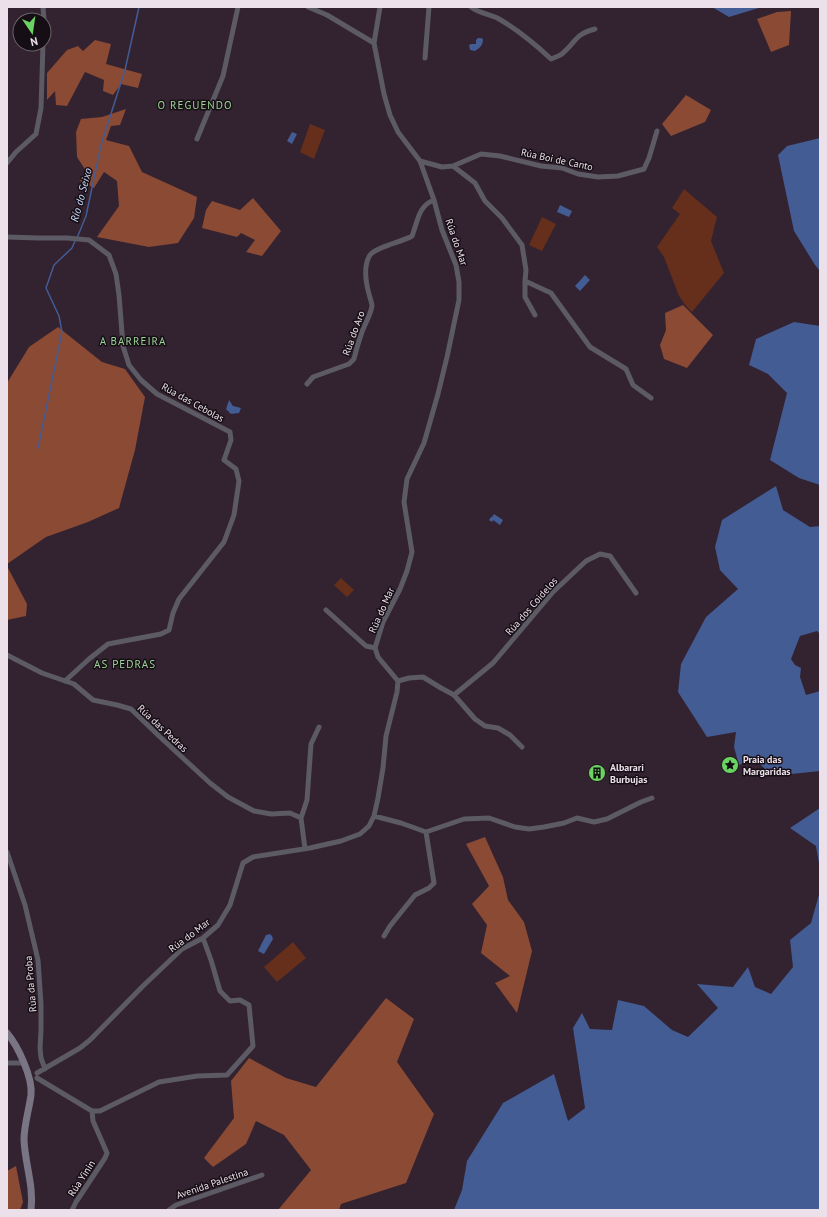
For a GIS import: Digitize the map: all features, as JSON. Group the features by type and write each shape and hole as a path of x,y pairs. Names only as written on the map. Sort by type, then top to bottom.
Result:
{"main road":[{"path":"7,1033 28,1071 35,1077 25,1128 24,1141 32,1194 31,1210"}],"street":[{"path":"197,139 223,76 238,7"},
{"path":"308,7 327,15 374,44"},
{"name":"Rúa do Mar","path":"35,1077 44,1069 80,1048 90,1040 182,949 202,938 218,925 230,905 243,863 253,857 305,849 341,841 360,834 369,826 374,816 383,768 386,736 397,692 398,681 378,657 375,648 383,622 400,589 407,571 412,552 404,502 406,480 424,443 438,394 459,300 460,282 456,264 442,230 434,200 420,161 398,132 390,115 384,94 374,44 380,7"},
{"path":"425,58 429,7"},
{"path":"471,7 478,12 498,19 530,40 551,59 562,54 578,36 586,31 595,29"},
{"path":"7,163 16,152 36,134 41,108 43,52"},
{"name":"Rúa Boi de Canto","path":"453,166 481,154 500,156 541,166 562,168 578,174 598,177 618,176 644,169 657,131"},
{"path":"420,161 442,167 453,166 475,183 485,201 502,218 522,245 526,270 525,297 535,315"},
{"name":"Rúa do Aro","path":"307,384 314,377 353,362 361,334 368,320 372,305 366,271 367,262 370,255 375,251 412,236 419,214 426,203 434,200"},
{"name":"Rúa das Cebolas","path":"7,237 68,238 89,240 109,255 116,274 123,346 129,365 140,380 157,394 230,432 231,440 224,460 236,469 238,481 234,515 224,542 179,599 173,613 169,630 161,634 108,644 65,681"},
{"path":"525,281 551,294 590,347 626,369 634,386 651,398"},
{"name":"Rúa dos Coidelos","path":"454,694 493,663 553,592 586,561 600,554 610,556 636,593"},
{"path":"326,610 366,646 375,648"},
{"name":"Rúa das Pedras","path":"7,655 42,673 74,684 93,700 131,709 190,765 228,797 254,811 271,814 290,812 301,818"},
{"path":"398,681 408,678 423,677 454,694 475,719 485,726 498,728 510,735 522,747"},
{"path":"305,849 301,818 307,800 311,744 319,727"},
{"path":"374,816 401,823 426,832 464,819 489,818 514,827 529,829 564,823 577,818 594,822 607,820 641,802 652,798"},
{"path":"384,936 390,926 415,895 429,888 434,883 426,832"},
{"name":"Rúa da Proba","path":"7,852 25,905 38,960 42,1030 40,1048 44,1069"},
{"path":"35,1077 92,1111 100,1110 159,1082 197,1076 227,1075 253,1046 249,1005 240,1000 230,1001 220,991 211,960 202,938"},
{"path":"7,1063 24,1063"},
{"name":"Rúa Yinin","path":"72,1210 107,1153 94,1121 92,1111"},
{"name":"Avenida Palestina","path":"170,1210 176,1205 262,1175"}],"shaded area":[{"path":"791,11 789,45 771,52 757,19 777,12"},
{"path":"95,40 111,44 106,64 142,74 138,88 121,84 113,95 103,91 104,80 85,72 67,106 56,105 55,91 47,100 47,73 67,50 78,46 83,51"},
{"path":"686,95 711,110 705,122 671,136 662,124"},
{"path":"126,109 120,125 111,126 106,140 129,146 142,172 197,197 194,218 178,243 149,247 97,237 119,206 117,181 104,172 94,188 80,181 86,171 77,157 76,132 81,119 102,117"},
{"path":"310,124 325,130 314,159 300,152"},
{"path":"684,189 717,217 711,241 724,273 692,312 679,296 664,257 657,247 680,214 672,208"},
{"path":"253,198 281,231 262,256 246,252 255,240 241,233 237,237 202,228 206,210 212,201 240,210"},
{"path":"542,217 556,224 542,251 529,245"},
{"path":"683,305 713,335 687,368 664,359 660,345 666,330 665,313"},
{"path":"58,327 102,362 125,369 145,397 135,450 119,508 88,522 46,537 7,564 7,383 29,347"},
{"path":"7,566 27,604 26,616 7,620"},
{"path":"341,578 354,590 347,597 334,585"},
{"path":"485,837 503,877 508,900 524,922 532,951 517,1013 495,983 510,976 481,953 487,925 472,904 489,886 466,844"},
{"path":"293,942 306,958 277,982 264,967"},
{"path":"386,998 414,1019 397,1062 434,1114 406,1183 341,1204 339,1210 278,1210 311,1170 284,1135 256,1121 246,1144 213,1167 204,1158 234,1118 231,1081 249,1058 286,1078 316,1087"},
{"path":"16,1166 23,1202 20,1210 7,1210 7,1171"}],"water":[{"path":"712,7 762,7 729,17"},
{"path":"478,38 483,39 481,46 475,51 470,50 469,45 476,44 476,40"},
{"path":"292,132 297,134 292,144 287,141"},
{"path":"820,138 820,271 794,231 778,155 787,146"},
{"path":"560,205 572,211 569,217 557,212"},
{"path":"585,275 590,280 580,291 575,286"},
{"path":"794,322 820,326 820,485 799,478 770,460 787,393 768,374 749,365 756,339"},
{"path":"229,400 233,406 241,408 239,413 231,414 226,409"},
{"path":"776,486 783,510 810,527 820,526 820,634 817,631 800,636 791,659 795,665 801,668 800,677 806,695 820,691 820,771 772,776 754,758 739,765 734,747 736,732 707,737 678,692 681,664 706,617 738,589 720,570 715,547 722,520"},
{"path":"494,514 503,520 500,525 493,520 492,522 489,520"},
{"path":"820,808 820,869 816,846 790,828"},
{"path":"820,891 820,1210 454,1210 462,1190 467,1161 503,1103 554,1074 568,1121 585,1108 573,1028 582,1013 590,1029 612,1030 618,1000 644,1006 672,1030 688,1037 718,1008 697,984 733,987 748,967 755,987 771,994 793,967 790,940 811,923"},
{"path":"270,934 273,939 264,954 258,951 266,935"}],"waterway":[{"name":"Río do Seixo","path":"77,238 86,216 101,145 125,70 139,7"},
{"name":"Río do Seixo","path":"38,448 62,332 59,316 46,288 54,265 72,248 75,241"}],"place":[{"name":"Praia das Margaridas","path":"730,765"},
{"name":"Albarari Burbujas","path":"597,773"}],"district":[{"name":"O REGUENDO","path":"195,105"},
{"name":"A BARREIRA","path":"133,341"},
{"name":"AS PEDRAS","path":"125,664"}]}
